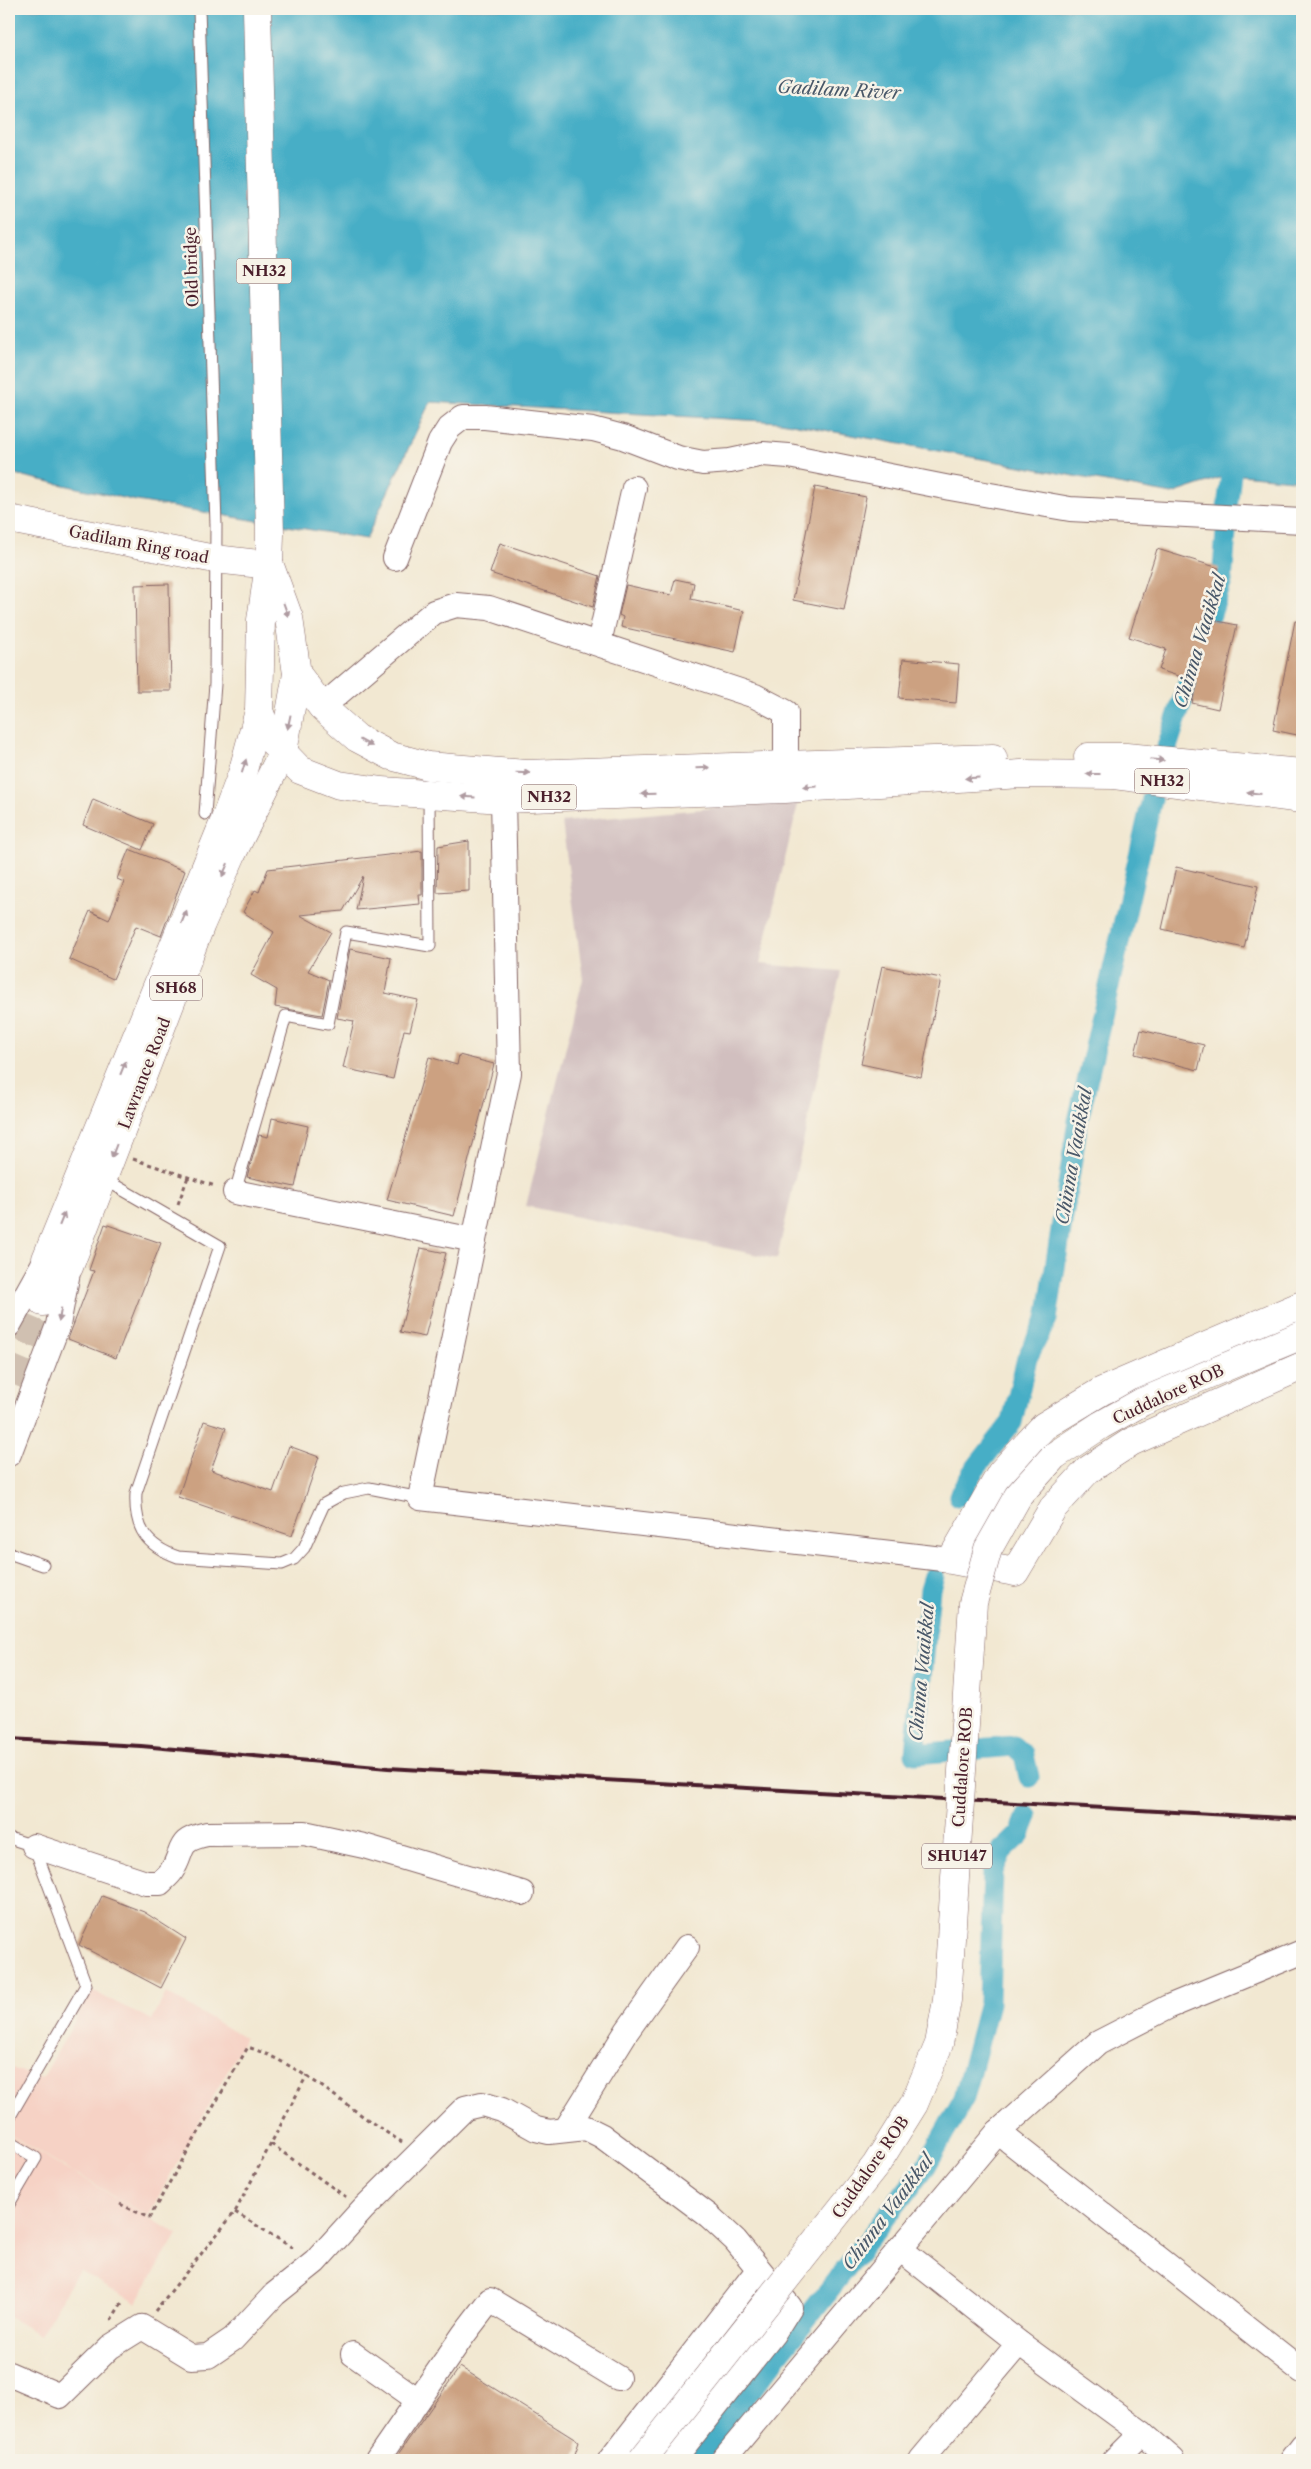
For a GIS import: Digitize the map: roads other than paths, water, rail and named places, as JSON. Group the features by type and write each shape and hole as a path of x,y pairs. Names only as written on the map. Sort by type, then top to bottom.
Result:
{"main road":[{"name":"NH32","path":"258,9 270,534 269,565 261,620 259,711 271,740 300,770 339,785 503,799 785,789 1021,774 1114,774 1302,800"},
{"name":"Gadilam Ring road","path":"9,519 215,559 269,565"},
{"name":"NH32","path":"269,565 289,618 297,674 322,707 357,738 392,756 428,766 526,774 1021,757 1126,757 1302,773"},
{"name":"Lawrance Road","path":"57,1263 104,1179 201,924 232,854 283,752 297,674"},
{"name":"Lawrance Road","path":"42,1305 242,774 259,711"},
{"path":"1302,1305 1102,1391 1044,1426 1001,1474 951,1560 1015,1572 1053,1508 1088,1470 1131,1442 1302,1366"},
{"name":"Cuddalore ROB","path":"642,2460 876,2165 914,2104 939,2044 947,2000 973,1603 988,1549 1018,1496 1054,1456 1109,1420 1142,1402 1302,1335"}],"street":[{"path":"395,558 440,442 449,428 463,417 485,417 593,430 624,437 678,458 703,463 730,461 763,454 789,456 950,488 1070,509 1302,521"},
{"path":"599,643 634,488"},
{"path":"322,707 434,612 456,605 489,608 755,696 786,712 786,765"},
{"path":"503,799 509,1073 420,1498 951,1560"},
{"path":"235,1192 474,1240"},
{"path":"9,1323 57,1263"},
{"path":"9,1454 58,1325 57,1263"},
{"path":"34,1846 146,1883 160,1883 171,1871 180,1848 191,1838 207,1834 304,1833 364,1846 522,1893"},
{"path":"566,2129 627,2031 687,1947"},
{"path":"723,2460 998,2132 1098,2043 1168,2007 1302,1952"},
{"path":"9,2374 60,2396 110,2347 142,2327 191,2357 208,2356 233,2339 275,2294 315,2262 363,2209 465,2108 482,2104 502,2110 536,2129 549,2132 586,2128 602,2136 676,2190 735,2240 790,2307 773,2334 673,2460"},
{"path":"998,2132 1302,2371"},
{"path":"900,2248 1019,2343 1142,2433 1173,2460"},
{"path":"610,2460 758,2270"},
{"path":"377,2460 490,2300 618,2378"},
{"path":"921,2460 1019,2343"},
{"path":"353,2354 418,2400"},
{"path":"1115,2460 1142,2433"},
{"path":"1292,2460 1302,2447"}],"lane":[{"name":"Old bridge","path":"199,9 216,525 215,684 205,814"},
{"path":"235,1192 286,1016 328,1024 346,932 430,946 429,794"},
{"path":"104,1179 220,1246 136,1494 135,1510 140,1527 149,1541 162,1551 178,1557 282,1564 294,1559 304,1548 324,1504 344,1493 369,1488 420,1498"},
{"path":"9,1553 43,1565"},
{"path":"9,1838 34,1846 86,1985 9,2118"},
{"path":"9,2142 36,2158 9,2204"}],"water":[{"name":"Gadilam River","path":"9,9 1302,9 1302,481 1231,474 1172,494 781,422 430,402 366,539 137,501 9,473"}],"waterway":[{"name":"Chinna Vaaikkal","path":"1227,508 1231,474"},
{"name":"Chinna Vaaikkal","path":"1167,747 1222,581 1226,533"},
{"name":"Chinna Vaaikkal","path":"959,1496 972,1473 1012,1422 1027,1358 1047,1319 1078,1121 1152,799"},
{"name":"Chinna Vaaikkal","path":"934,1576 930,1589 915,1754 1014,1746 1024,1755 1029,1777"},
{"name":"Chinna Vaaikkal","path":"696,2460 926,2166 964,2098 989,2003 993,1871 1002,1851 1020,1834 1027,1816"}],"tunnel":[{"path":"9,1383 40,1310"}],"railway":[{"path":"9,1739 141,1746 388,1768 1302,1819"}]}
